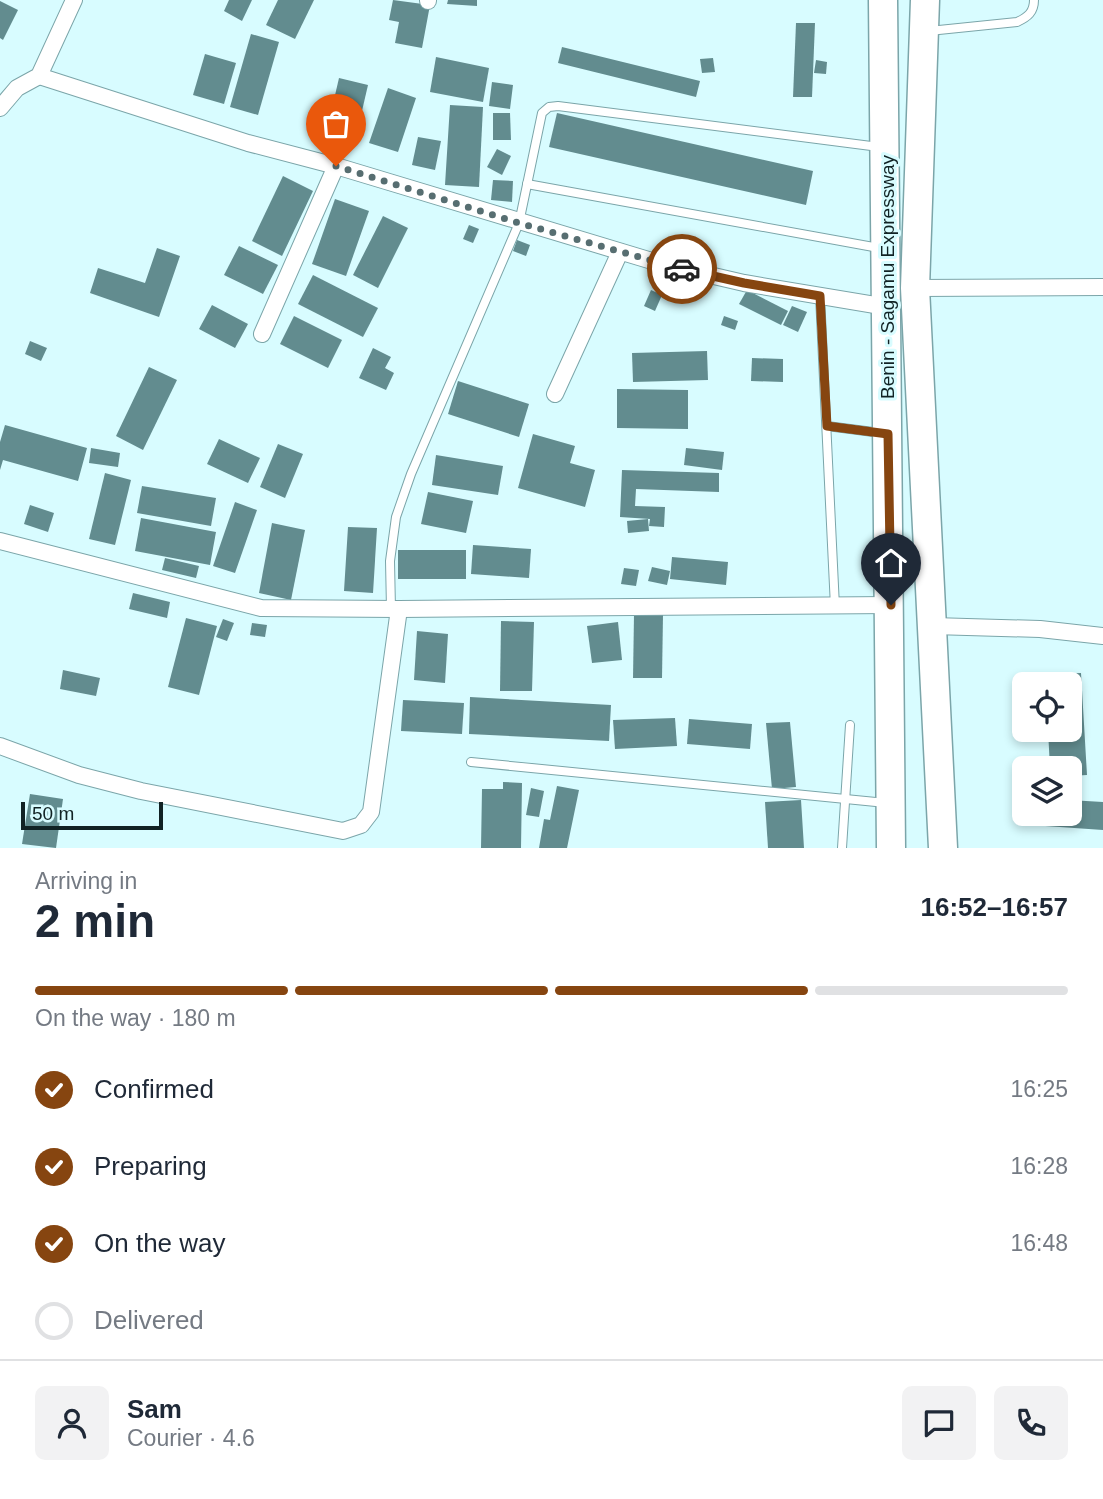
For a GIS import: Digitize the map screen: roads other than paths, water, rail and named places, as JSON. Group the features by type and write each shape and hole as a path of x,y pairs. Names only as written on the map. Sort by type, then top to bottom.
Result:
{"highway":[{"name":"Benin - Sagamu Expressway","path":"883,0 891,605 891,848"},
{"path":"925,0 915,288 943,848"}],"street":[{"path":"0,108 17,88 39,76 74,0"},
{"path":"39,76 248,143 336,166 620,252 713,276 887,307"},
{"path":"262,334 336,166"},
{"path":"555,394 620,252"},
{"path":"915,288 1103,287"},
{"path":"0,541 261,608 891,605"},
{"path":"0,746 79,775 141,791 343,831 361,825 371,812 395,609"},
{"path":"933,626 1040,629 1103,636"}],"lane":[{"path":"925,32 1017,22 1026,18 1034,8 1034,0"},
{"path":"395,609 390,561 396,517 411,474 519,223 542,113 549,107 886,148"},
{"path":"527,184 887,249"},
{"path":"820,296 835,607"},
{"path":"827,426 888,434"},
{"path":"842,848 850,725"},
{"path":"471,762 891,803"}]}
